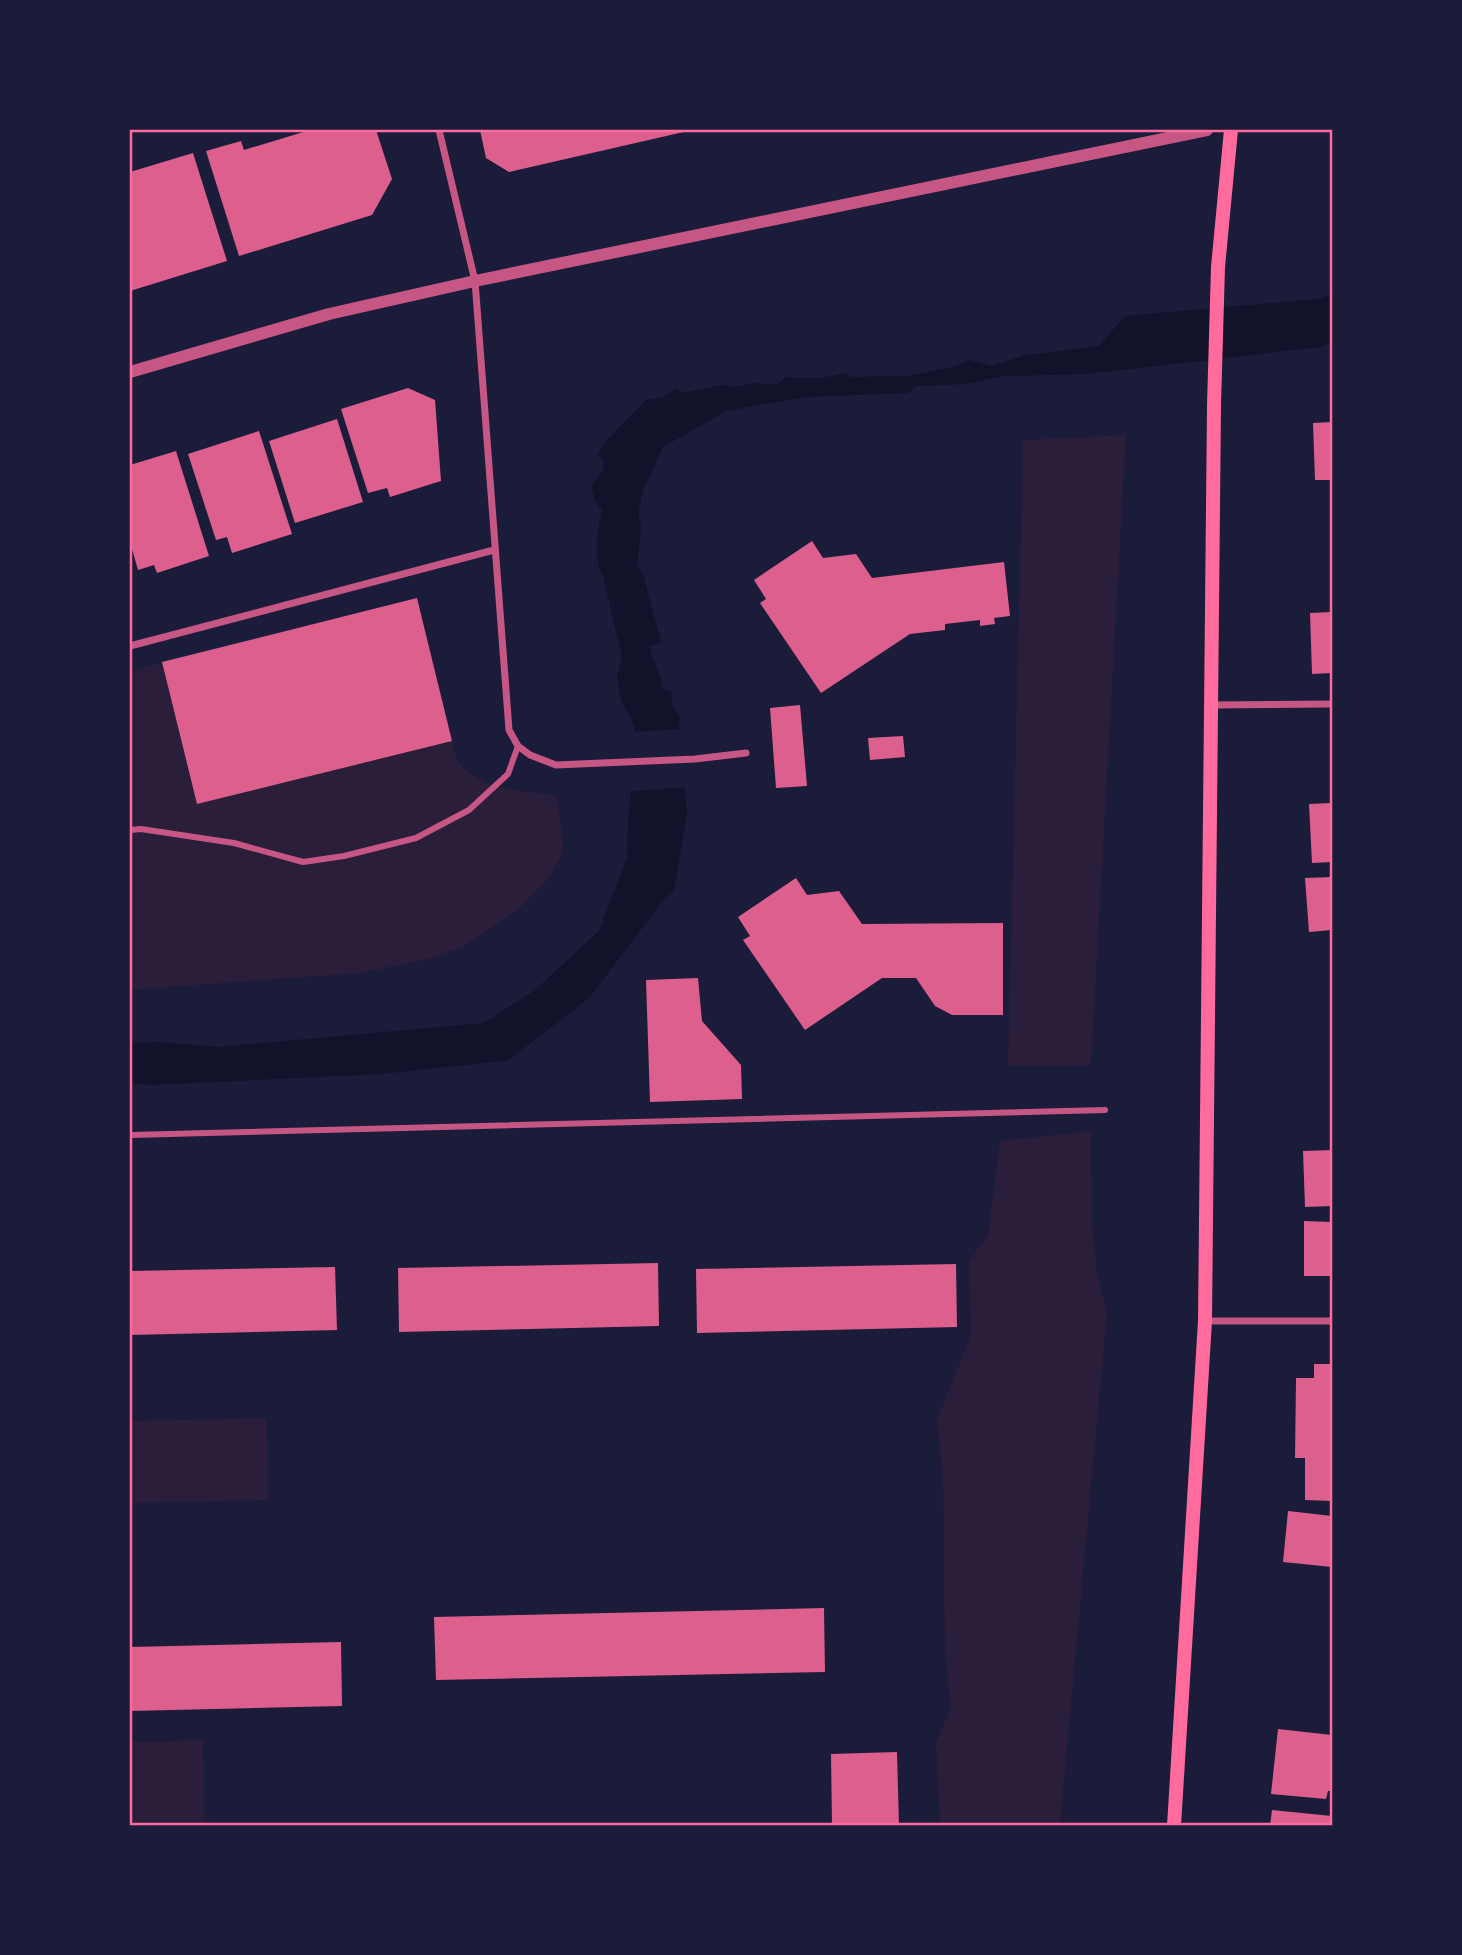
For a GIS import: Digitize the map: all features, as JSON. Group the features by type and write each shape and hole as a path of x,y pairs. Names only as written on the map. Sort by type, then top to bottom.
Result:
{"main road":[{"path":"1174,1825 1205,1321 1214,405 1218,267 1231,130"}],"street":[{"path":"439,130 475,281 509,730 518,746 530,755 556,765 695,759 746,753"},
{"path":"130,372 329,314 475,281 1206,130"},
{"path":"130,646 494,550"},
{"path":"1210,705 1332,704"},
{"path":"130,830 141,829 234,843 303,862 344,856 416,838 469,810 508,774 518,746"},
{"path":"130,1135 1105,1110"},
{"path":"1205,1321 1332,1321"}],"shaded area":[{"path":"1332,294 1332,341 1321,347 1086,374 1003,376 966,384 916,386 908,393 806,397 726,411 663,447 643,490 638,515 641,526 637,567 643,574 661,642 650,646 653,657 663,689 671,691 672,705 680,718 687,813 674,891 661,903 590,997 509,1060 381,1074 151,1085 130,1083 130,1043 158,1042 217,1047 484,1023 534,991 599,931 627,857 628,819 637,738 631,717 621,701 617,677 622,658 597,553 602,510 595,501 591,486 602,472 604,461 597,455 608,439 646,400 663,397 676,388 683,393 720,385 777,385 786,377 815,378 844,373 851,377 909,376 957,366 969,360 992,366 1026,355 1099,346 1125,316 1319,299"},
{"path":"1126,435 1091,1065 1008,1066 1023,440"},
{"path":"162,662 197,804 452,741 465,770 478,779 508,789 557,796 564,850 550,877 519,909 461,948 423,960 361,973 130,990 130,672"},
{"path":"1091,1131 1092,1225 1097,1274 1107,1314 1060,1825 940,1825 936,1742 951,1709 945,1652 943,1480 937,1420 971,1334 969,1261 988,1235 1000,1141"},
{"path":"267,1418 269,1500 130,1503 130,1421"},
{"path":"203,1740 205,1825 130,1825 130,1742"}],"pier":[{"path":"682,729 688,787 628,792 634,738 632,732"}],"building":[{"path":"310,130 376,130 392,179 372,215 239,256 206,151 241,141 244,150"},
{"path":"480,130 688,131 509,172 486,158"},
{"path":"193,153 227,261 130,291 130,172"},
{"path":"408,388 435,400 441,481 390,497 387,488 368,493 341,409"},
{"path":"337,419 363,502 295,523 269,441"},
{"path":"1332,422 1332,480 1315,480 1313,423"},
{"path":"259,431 292,534 232,553 227,537 216,540 188,454"},
{"path":"176,451 209,556 157,573 154,565 138,570 130,542 130,465"},
{"path":"812,541 823,558 856,554 872,578 1004,562 1010,616 994,618 995,624 980,626 980,620 945,624 945,630 910,634 821,693 760,603 766,599 754,580"},
{"path":"417,598 452,741 197,804 162,662"},
{"path":"1332,612 1332,673 1312,674 1310,613"},
{"path":"800,705 807,786 776,788 770,708"},
{"path":"903,736 905,757 870,760 868,738"},
{"path":"1332,803 1332,862 1312,863 1309,804"},
{"path":"1332,877 1332,930 1309,932 1305,878"},
{"path":"796,878 807,895 839,891 862,924 1003,923 1003,1015 952,1015 935,1006 916,978 882,978 805,1030 743,940 750,936 738,917"},
{"path":"698,978 702,1021 741,1065 742,1099 650,1102 646,980"},
{"path":"1332,1150 1332,1206 1305,1207 1303,1151"},
{"path":"1304,1221 1332,1222 1332,1276 1304,1276"},
{"path":"658,1263 659,1326 399,1332 398,1268"},
{"path":"956,1264 957,1327 697,1333 696,1269"},
{"path":"335,1267 337,1330 130,1335 130,1271"},
{"path":"1314,1364 1332,1364 1332,1501 1305,1500 1305,1458 1295,1458 1296,1378 1314,1378"},
{"path":"1288,1511 1332,1516 1332,1567 1283,1562"},
{"path":"824,1608 825,1672 436,1680 434,1617"},
{"path":"341,1642 342,1706 130,1711 130,1647"},
{"path":"1278,1729 1332,1735 1332,1791 1328,1791 1326,1799 1271,1794"},
{"path":"897,1752 899,1826 832,1826 831,1754"},
{"path":"1272,1810 1332,1816 1332,1826 1270,1826"}]}
